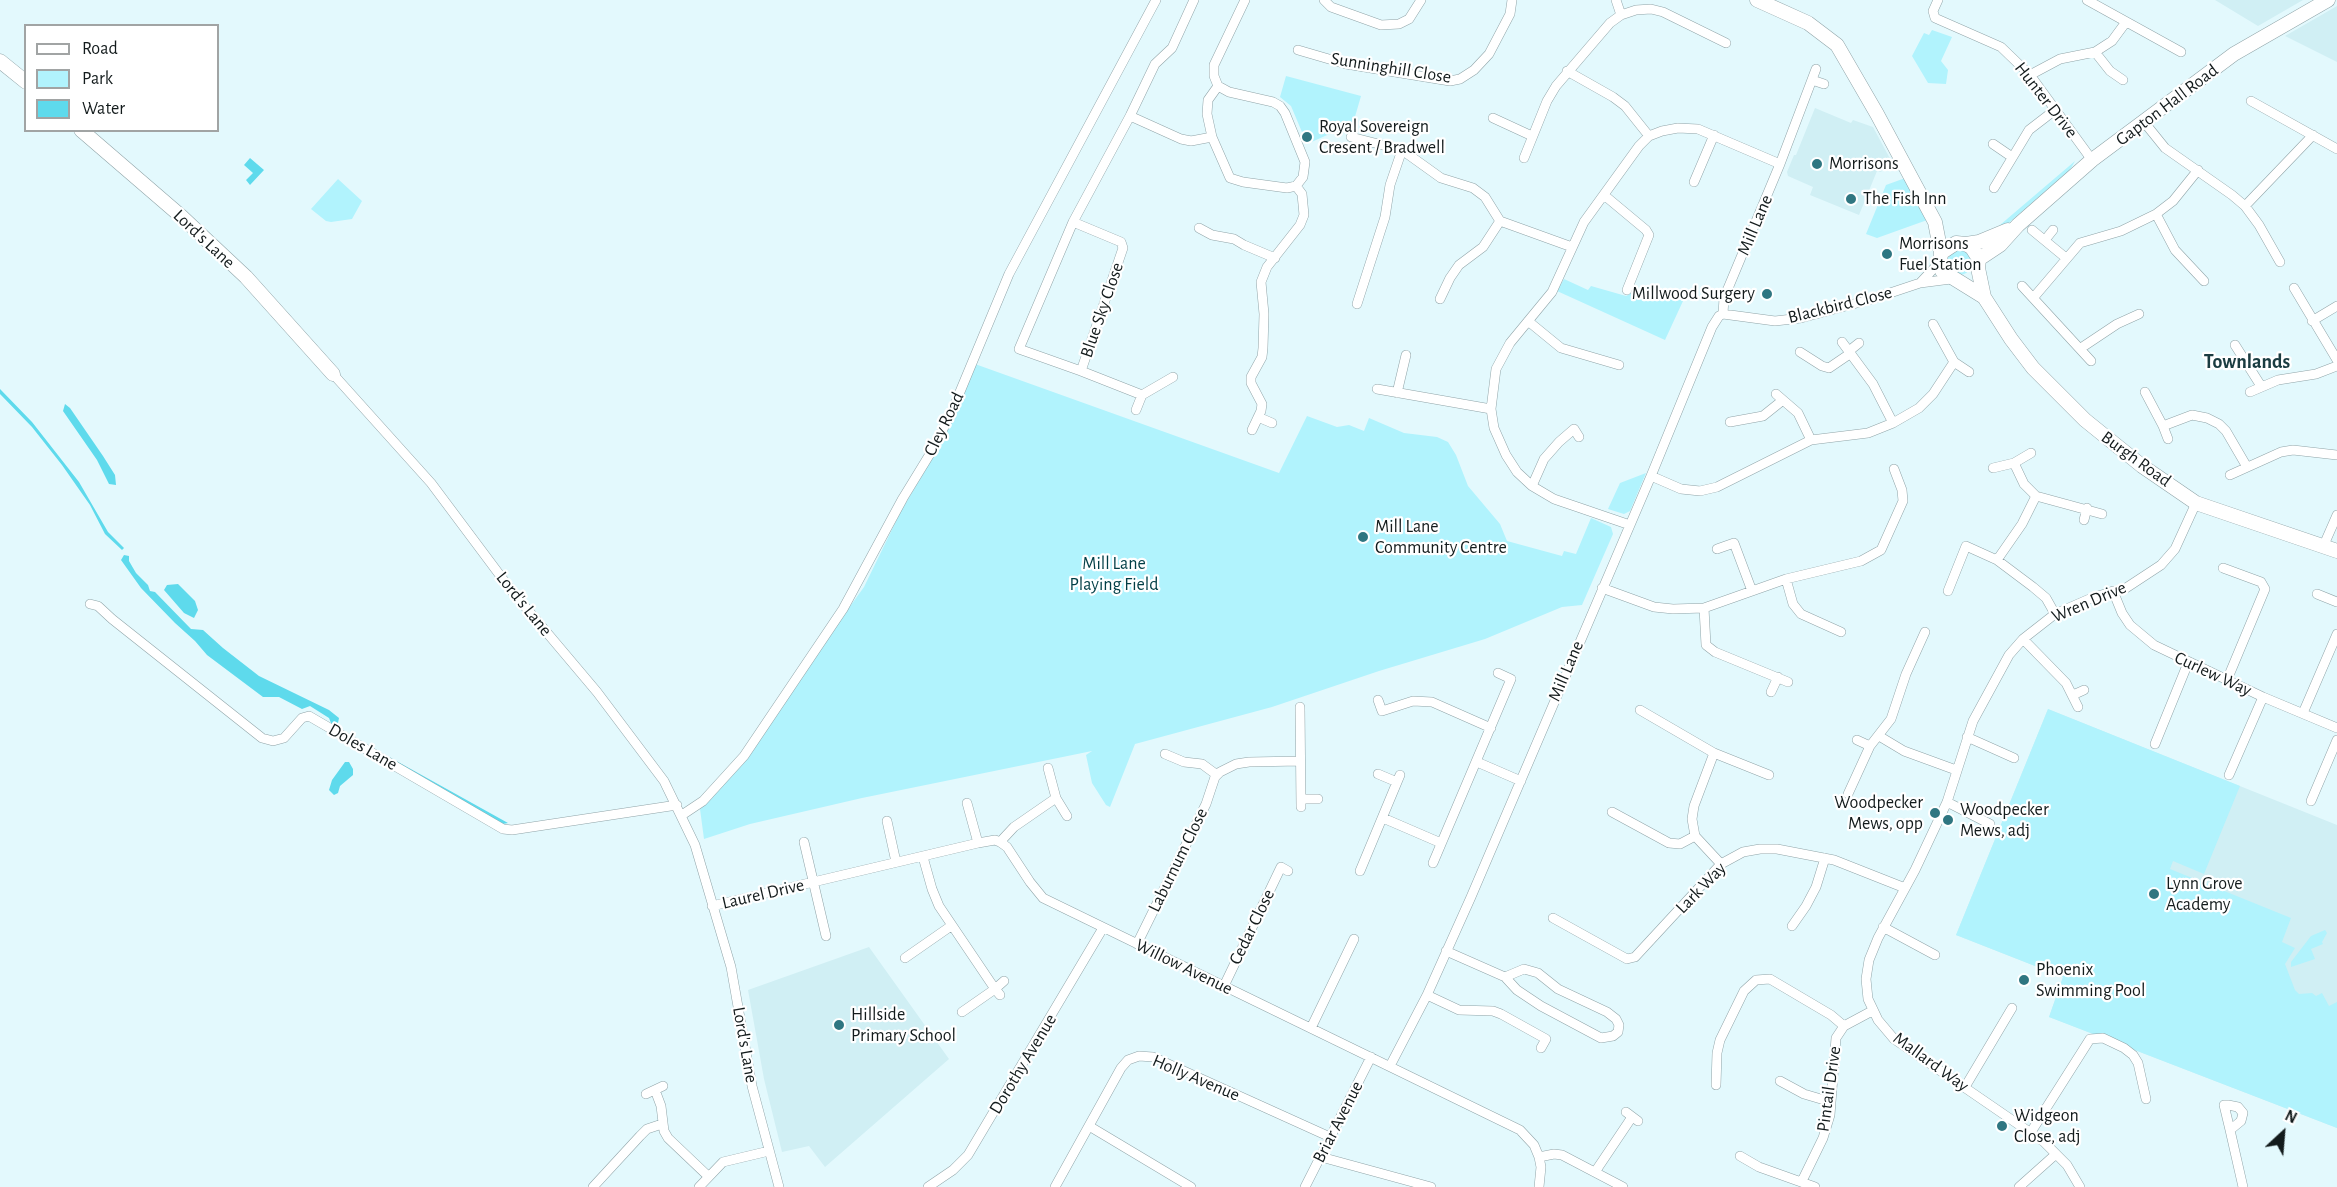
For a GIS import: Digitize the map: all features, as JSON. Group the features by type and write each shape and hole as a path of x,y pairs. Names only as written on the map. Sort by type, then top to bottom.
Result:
{"street":[{"name":"Cley Road","path":"682,815 703,801 744,756 843,609 903,498 933,449 952,411 1009,274 1156,0"},
{"name":"Blue Sky Close","path":"1073,222 1121,242 1123,248 1081,371 1019,349 1073,222 1155,64 1172,48 1194,0"},
{"path":"1218,87 1211,94 1207,106 1212,137 1230,178 1287,188 1296,186 1303,177 1305,162 1280,106 1274,102 1229,92 1218,87 1214,76 1214,65 1245,0"},
{"path":"1324,0 1331,7 1381,25 1398,24 1409,19 1420,0"},
{"name":"Sunninghill Close","path":"1298,50 1346,64 1450,81 1460,79 1474,70 1490,54 1510,14 1512,0"},
{"path":"1616,0 1621,15"},
{"name":"Burgh Road","path":"1757,0 1808,23 1836,45 1877,114 1935,222 1942,272 1984,297"},
{"name":"Hunter Drive","path":"1938,0 1933,11 1935,18 2001,47 2030,75 2092,160"},
{"path":"2087,0 2181,52"},
{"name":"Gapton Hall Road","path":"1978,264 2018,225 2092,160 2234,54 2328,0"},
{"path":"1524,158 1547,101 1567,70 1610,23 1621,15 1636,10 1651,9 1663,12 1726,43"},
{"path":"2030,75 2060,59 2096,52 2112,41 2126,22"},
{"path":"2096,52 2110,71 2123,80"},
{"path":"0,61 24,80"},
{"name":"Mill Lane","path":"1390,1066 1427,995 1521,781 1536,740 1651,476 1712,327 1716,319 1723,314 1724,298 1780,164 1816,69"},
{"path":"1567,70 1613,97 1624,106 1648,136"},
{"path":"1812,80 1824,84"},
{"path":"2251,100 2337,149"},
{"path":"1994,188 2029,130 2055,110"},
{"path":"1130,116 1181,139 1191,141 1212,137"},
{"path":"1493,118 1532,136"},
{"path":"2144,122 2165,148 2245,206 2259,225 2280,262"},
{"path":"1630,525 1554,499 1532,486 1517,472 1506,455 1494,428 1491,409 1496,369 1510,343 1552,292 1584,222 1648,136 1662,130 1698,129 1780,164"},
{"name":"Lord's Lane","path":"83,132 182,217 246,277 431,483 511,590 641,748 664,781 695,845 731,967 752,1086 779,1187"},
{"path":"1694,182 1714,135"},
{"path":"2245,206 2313,135"},
{"path":"1351,137 1402,150 1441,177 1473,188 1485,197 1500,221 1572,247"},
{"path":"1993,144 2012,157"},
{"path":"1357,304 1385,217 1390,185 1402,150"},
{"path":"2034,297 2080,243 2121,231 2156,214 2173,201 2198,170"},
{"path":"1252,430 1262,404 1251,383 1251,377 1262,357 1263,348 1264,314 1261,282 1267,267 1300,225 1304,215 1302,194 1296,186"},
{"path":"1604,195 1649,235 1627,290"},
{"path":"2156,214 2175,250 2204,281"},
{"path":"1440,299 1454,272 1483,247 1500,221"},
{"name":"Burgh Road","path":"1935,222 1961,243 1972,248 1978,264 1984,297 2011,339 2058,395 2112,443 2196,503 2337,551"},
{"name":"Gapton Hall Road","path":"1961,243 1994,237 2018,225"},
{"path":"1198,228 1212,235 1234,239 1275,258"},
{"path":"2032,230 2066,258"},
{"path":"2045,240 2053,230"},
{"path":"1940,257 1961,243"},
{"name":"Blackbird Close","path":"1920,283 1940,257"},
{"path":"1956,280 1971,277 1978,264"},
{"name":"Blackbird Close","path":"1723,314 1761,320 1801,318 1872,299 1920,283 1956,280"},
{"path":"2022,286 2091,361"},
{"path":"2294,288 2337,360"},
{"path":"2312,321 2337,306"},
{"path":"2081,348 2117,324 2139,314"},
{"path":"1528,321 1561,348 1619,365"},
{"path":"1933,324 1954,362 1969,372"},
{"name":"Blackbird Close","path":"1842,342 1873,384 1893,423"},
{"path":"1800,352 1829,368 1859,343"},
{"path":"2235,345 2260,386"},
{"path":"1397,393 1406,355"},
{"path":"1651,476 1682,489 1700,491 1717,487 1811,440 1868,433 1893,423 1919,408 1933,394 1954,362"},
{"path":"2250,392 2260,386 2293,376 2316,374 2337,366"},
{"path":"1081,371 1142,395"},
{"path":"1136,410 1142,395 1173,377"},
{"path":"1377,390 1491,409"},
{"path":"2145,392 2168,439"},
{"path":"1730,422 1763,416 1779,397 1798,413 1811,440"},
{"path":"2163,426 2192,415 2207,418 2226,431 2247,467"},
{"path":"1258,417 1272,423"},
{"path":"1532,486 1544,459 1558,441 1574,429"},
{"path":"2230,475 2281,452 2293,450 2337,455"},
{"path":"1993,468 2014,463 2031,453"},
{"path":"2014,463 2024,484 2036,496 2087,508 2102,514"},
{"path":"1602,588 1654,607 1704,608 1786,579 1861,561 1881,550 1885,532 1903,501 1902,490 1894,469"},
{"path":"1996,560 2022,524 2036,496"},
{"name":"Wren Drive","path":"1956,770 1973,721 2009,655 2023,639 2055,614 2094,597 2126,588 2161,565 2175,549 2196,503"},
{"path":"2084,520 2087,508"},
{"path":"2323,547 2337,515"},
{"path":"1948,591 1968,542 2046,598 2055,614"},
{"path":"1717,549 1734,543 1752,591"},
{"path":"2223,568 2261,582 2265,589 2227,680"},
{"path":"1786,579 1793,604 1801,614 1841,633"},
{"name":"Curlew Way","path":"2113,591 2122,613 2141,636 2188,663 2337,728"},
{"path":"2318,594 2337,602"},
{"name":"Doles Lane","path":"90,604 98,606 262,738 273,741 285,738 302,718 309,716 503,829 512,830 677,806"},
{"path":"1704,608 1706,645 1715,652 1788,682"},
{"path":"1848,794 1870,746 1891,719 1906,674 1925,632"},
{"path":"2303,713 2337,634"},
{"path":"2023,639 2058,674 2073,695 2078,707"},
{"path":"2155,744 2188,663"},
{"path":"1433,863 1511,679 1498,673"},
{"path":"1772,692 1778,677"},
{"path":"2073,695 2084,690"},
{"path":"2229,775 2263,697"},
{"path":"1378,700 1381,715 1413,701 1432,702 1491,728"},
{"path":"1300,707 1301,803 1318,799"},
{"path":"1640,710 1714,753 1769,775"},
{"path":"1879,736 1904,751 1956,770"},
{"path":"1967,737 2014,758"},
{"path":"1857,740 1870,746"},
{"path":"2311,801 2337,740"},
{"path":"1714,753 1694,806 1692,819 1695,836 1720,864"},
{"path":"1165,754 1184,762 1202,764 1217,776 1236,764 1300,761"},
{"path":"1477,762 1521,781"},
{"path":"1048,768 1056,798 1067,816"},
{"name":"Mallard Way","path":"1956,770 1947,802 1905,888 1883,927 1869,960 1866,979 1868,999 1872,1011 1894,1039 2031,1132 2067,1165 2079,1187"},
{"path":"1361,869 1399,778 1378,774"},
{"name":"Laburnum Close","path":"1137,944 1206,804 1217,776"},
{"path":"1000,842 1014,827 1056,798"},
{"path":"968,802 978,843"},
{"path":"1947,802 1990,824"},
{"path":"1612,812 1669,843 1680,844 1695,836"},
{"path":"1383,818 1441,843"},
{"path":"887,821 896,862"},
{"name":"Laurel Drive","path":"712,906 978,843 995,840 1000,842"},
{"name":"Laurel Drive","path":"804,842 826,936"},
{"name":"Willow Avenue","path":"1000,842 1007,847 1043,898 1390,1066"},
{"name":"Lark Way","path":"1553,918 1627,959 1635,957 1720,864 1743,852 1760,849 1777,849 1825,858 1852,866 1905,888"},
{"path":"923,857 932,889 951,926 997,992"},
{"path":"1792,926 1816,887 1825,858"},
{"name":"Cedar Close","path":"1224,986 1281,867"},
{"path":"905,958 951,926"},
{"path":"1883,927 1935,954"},
{"name":"Dorothy Avenue","path":"928,1187 943,1178 968,1155 1103,928"},
{"path":"1311,1028 1354,939"},
{"path":"1446,951 1505,977 1517,990 1540,1006 1601,1038 1613,1036 1618,1032 1619,1025 1616,1019 1607,1012 1558,989 1531,970 1524,969 1505,977"},
{"path":"1716,1085 1717,1053 1720,1040 1744,991 1756,980 1763,978 1770,980 1844,1026"},
{"path":"961,1011 997,992 1004,981"},
{"path":"1427,995 1459,1010 1493,1011 1501,1014 1546,1039 1541,1048"},
{"path":"1965,1088 2012,1008"},
{"name":"Pintail Drive","path":"1802,1181 1823,1138 1831,1102 1836,1038 1844,1026 1872,1011"},
{"path":"2031,1132 2090,1039 2103,1038 2124,1047 2133,1055 2138,1063 2146,1099"},
{"name":"Holly Avenue","path":"1055,1187 1124,1064 1133,1058 1153,1057 1330,1137"},
{"name":"Briar Avenue","path":"1305,1187 1371,1057"},
{"path":"1390,1066 1520,1130 1534,1145 1539,1157 1542,1167 1539,1187"},
{"path":"1791,1074 1783,1082 1804,1094 1831,1102"},
{"path":"655,1090 661,1106 662,1124 668,1138 708,1176"},
{"path":"1595,1172 1632,1117"},
{"path":"593,1187 647,1129 662,1124"},
{"path":"1089,1126 1191,1187"},
{"path":"2230,1130 2243,1187"},
{"path":"699,1187 723,1162 769,1151"},
{"path":"1752,1151 1744,1158 1759,1167 1815,1187"},
{"path":"2019,1187 2056,1154"},
{"path":"1539,1157 1562,1155 1623,1187"},
{"path":"1321,1157 1431,1187"},
{"path":"943,1178 949,1187"}],"shaded area":[{"path":"2215,0 2303,0 2258,26"},
{"path":"2337,6 2337,62 2285,36"},
{"path":"1815,108 1851,123 1853,120 1873,127 1894,166 1880,172 1877,171 1859,215 1810,195 1813,187 1788,176 1787,172"},
{"name":"Lynn Grove Academy","path":"2048,709 2337,825 2337,1128 2049,1017 2063,977 1956,935"},
{"name":"Hillside Primary School","path":"869,947 949,1059 825,1167 809,1146 782,1152 764,1079 748,990"}],"green space":[{"path":"1932,30 1952,37 1941,61 1948,70 1946,84 1928,83 1912,56 1924,33 1929,35"},
{"path":"1286,76 1361,96 1350,134 1334,132 1307,144 1291,106 1280,97"},
{"path":"2075,161 2070,170 2004,227 1993,231"},
{"path":"1908,177 1930,219 1877,238 1866,234 1886,185"},
{"path":"338,179 362,201 352,219 326,221 311,209"},
{"path":"1959,249 1968,253 1972,262 1968,271 1959,275 1950,271 1946,262 1950,253"},
{"path":"1564,279 1588,290 1591,286 1626,296 1638,289 1646,292 1649,287 1683,301 1665,340 1557,291"},
{"name":"Mill Lane Playing Field","path":"975,364 1279,473 1307,416 1337,427 1349,425 1364,431 1369,418 1404,433 1437,437 1448,442 1456,455 1468,486 1500,524 1507,541 1562,556 1564,551 1576,554 1591,518 1611,527 1613,534 1582,605 1562,607 1485,639 1272,707 1135,744 1110,807 1106,805 1092,783 1086,755 1092,751 862,798 750,824 704,839 700,809 715,793 864,587 901,511 929,464"},
{"path":"1646,473 1630,511 1624,514 1608,509 1620,483"},
{"name":"Lynn Grove Academy","path":"2048,709 2240,786 2204,874 2173,861 2170,869 2291,918 2282,942 2295,948 2285,964 2295,990 2299,994 2312,993 2316,996 2322,993 2329,1006 2337,1002 2337,1128 2049,1017 2063,977 1956,935"},
{"path":"2325,930 2327,933 2323,944 2311,949 2315,959 2291,967 2291,962 2311,936"}],"water":[{"path":"250,158 264,170 250,185 246,180 253,173 244,165"},
{"path":"0,389 32,422 79,482 108,532 124,548 122,550 105,534 90,505 62,465 32,427 0,394"},
{"path":"65,404 115,475 116,485 109,484 97,460 63,411"},
{"path":"124,555 129,556 129,561 136,573 148,585 150,591 155,592 191,629 203,630 259,676 329,710 339,718 337,728 508,823 503,824 333,728 329,718 310,706 302,709 279,697 263,697 207,655 175,623 141,588 121,560"},
{"path":"178,584 195,601 198,610 194,618 184,613 164,590 167,585"},
{"path":"345,762 349,762 353,775 340,786 338,793 334,795 329,790 332,780"}],"place":[{"name":"Royal Sovereign Cresent / Bradwell","path":"1307,137"},
{"name":"Morrisons","path":"1817,164"},
{"name":"The Fish Inn","path":"1851,199"},
{"name":"Morrisons Fuel Station","path":"1887,254"},
{"name":"Millwood Surgery","path":"1767,294"},
{"name":"Mill Lane Community Centre","path":"1363,537"},
{"name":"Woodpecker Mews, opp","path":"1935,813"},
{"name":"Woodpecker Mews, adj","path":"1948,820"},
{"name":"Lynn Grove Academy","path":"2154,894"},
{"name":"Phoenix Swimming Pool","path":"2024,980"},
{"name":"Hillside Primary School","path":"839,1025"},
{"name":"Widgeon Close, adj","path":"2002,1126"}],"district":[{"name":"Townlands","path":"2247,362"}]}
